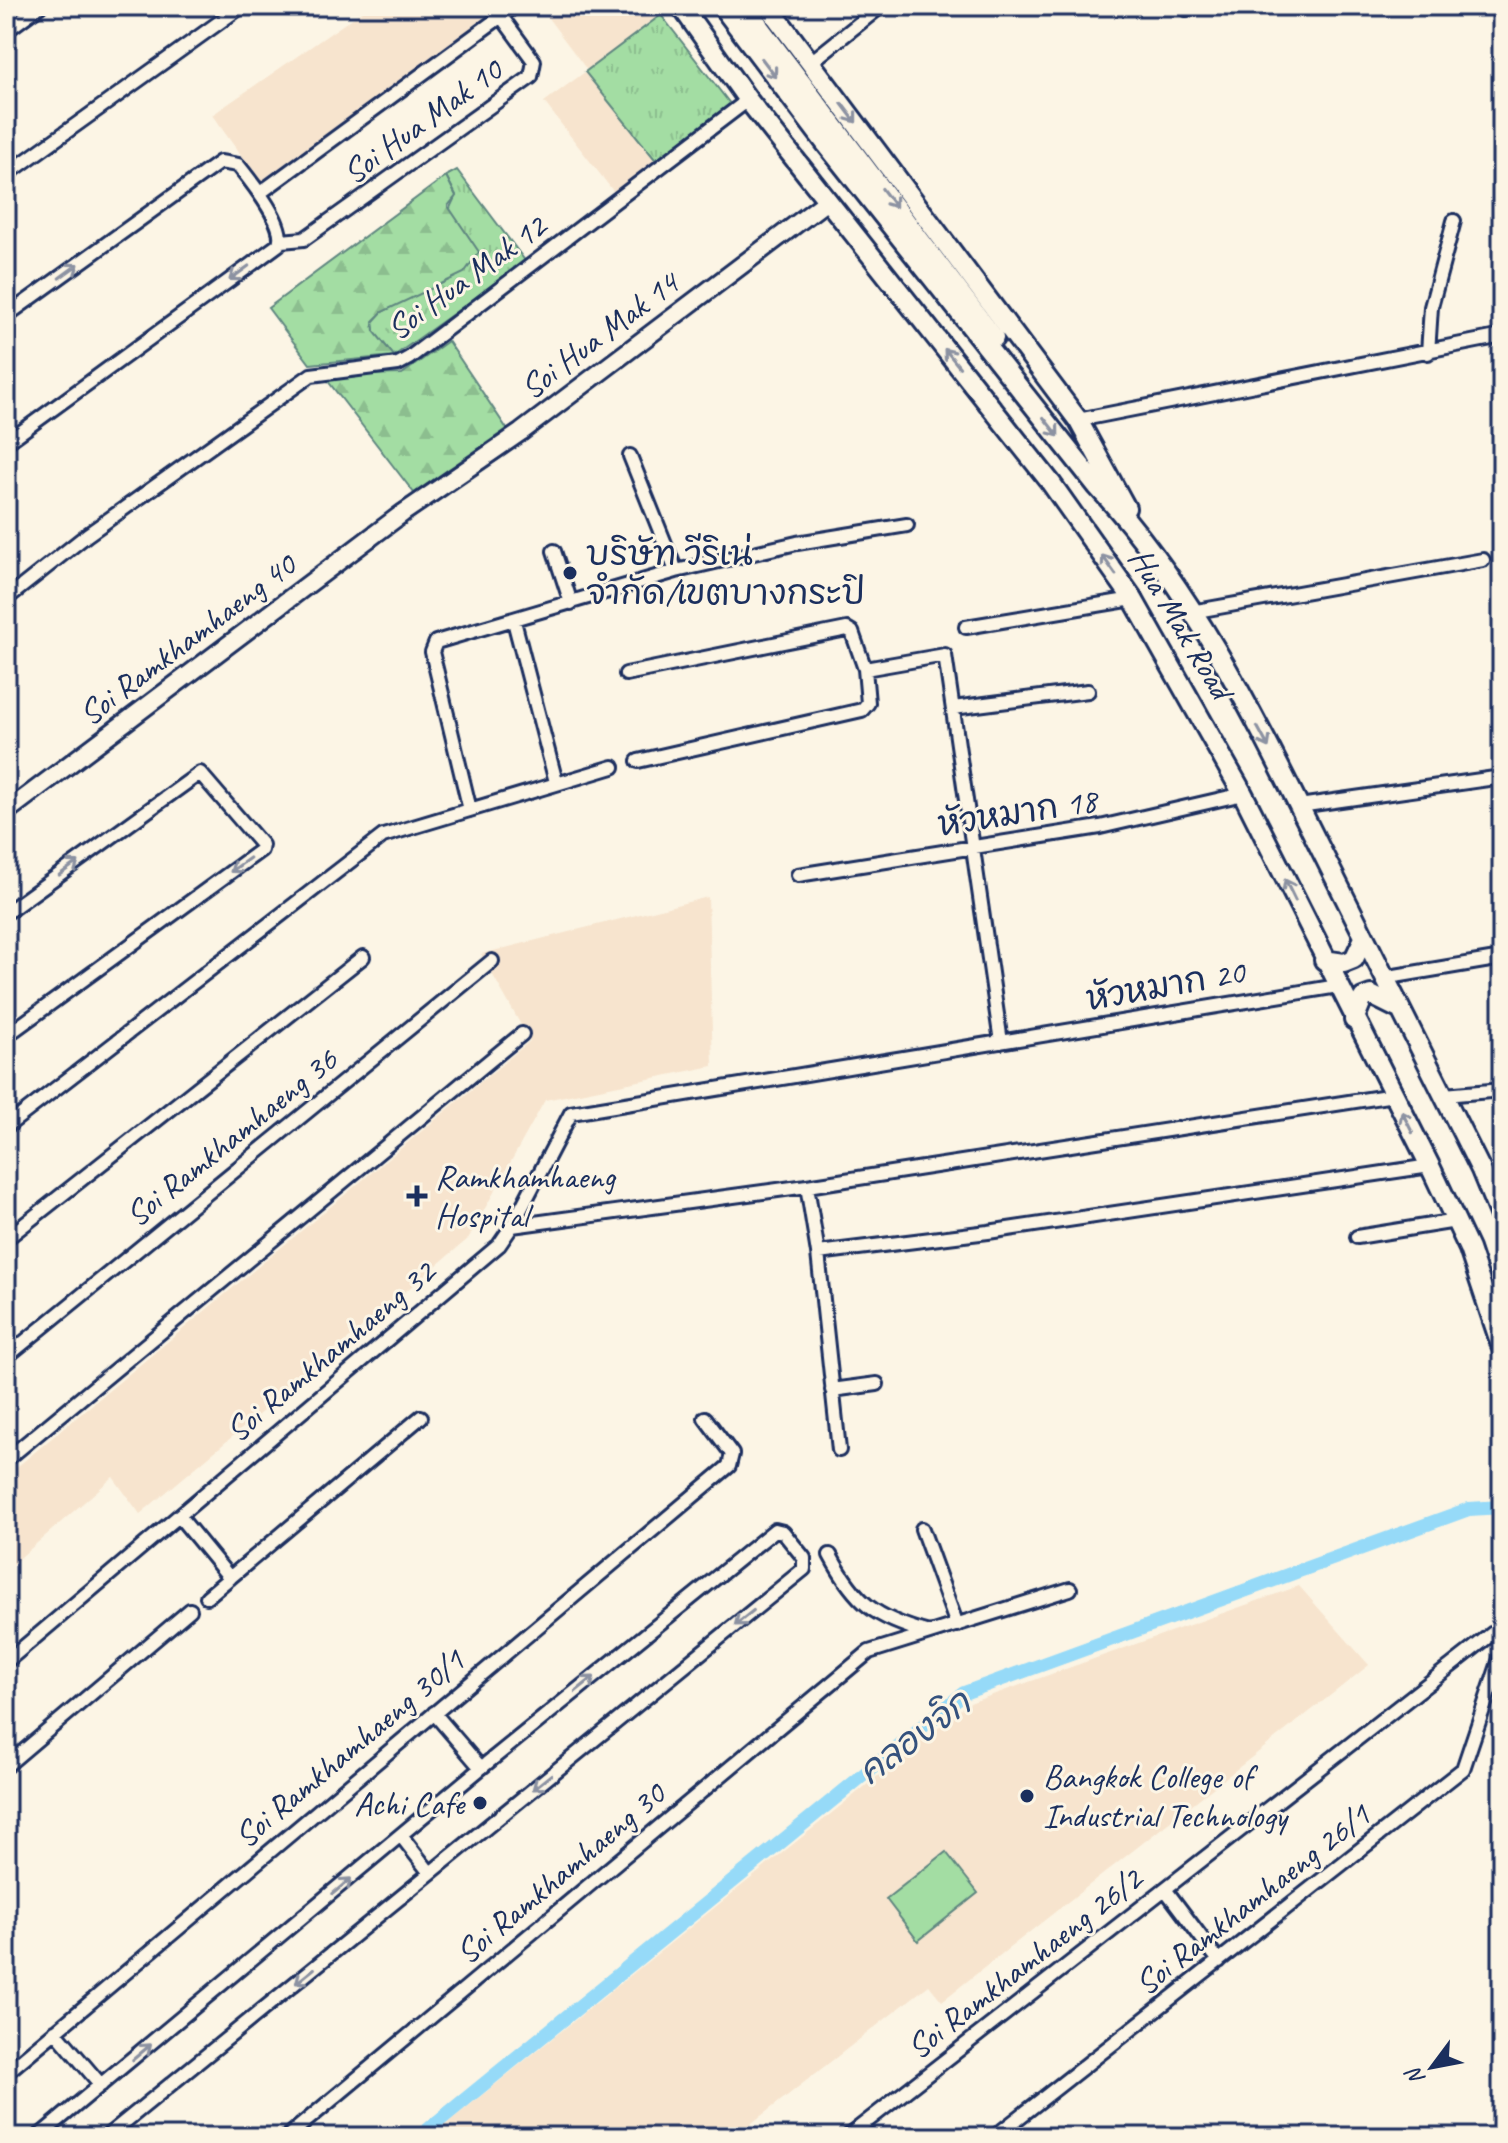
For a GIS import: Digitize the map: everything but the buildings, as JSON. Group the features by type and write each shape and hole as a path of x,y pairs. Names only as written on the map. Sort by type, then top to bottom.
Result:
{"main road":[{"name":"Hua Mak Road","path":"681,6 748,100 1016,438 1133,599 1243,794 1430,1166 1456,1221 1502,1348"},
{"name":"Hua Mak Road","path":"722,6 827,145 1097,486 1135,527 1191,612 1231,677 1299,806 1398,1009 1444,1095 1502,1221"},
{"path":"744,6 977,312 1032,402"},
{"path":"768,6 1078,420 1135,527"},
{"path":"1324,960 1344,963 1354,959 1364,938"},
{"path":"1354,1020 1363,998 1371,995 1398,1009"}],"street":[{"path":"6,31 40,6"},
{"path":"6,175 242,6"},
{"name":"Soi Hua Mak 10","path":"260,193 515,6"},
{"path":"811,62 881,6"},
{"name":"Soi Hua Mak 10","path":"6,443 281,241 304,239 531,77 534,61 501,16"},
{"name":"Soi Hua Mak 12","path":"6,599 87,535 311,375 398,364 409,358 748,100"},
{"path":"6,316 220,162 238,165 260,193 281,241"},
{"name":"Soi Hua Mak 14","path":"403,513 521,432 828,200"},
{"path":"1428,353 1431,307 1454,221"},
{"path":"1078,420 1502,336"},
{"path":"630,456 676,571"},
{"name":"Soi Ramkhamhaeng 40","path":"6,812 403,513"},
{"path":"470,810 433,646 436,642 676,571 797,543 907,525"},
{"path":"554,551 571,603"},
{"path":"1191,612 1483,560"},
{"path":"966,627 1133,599"},
{"path":"514,621 556,782"},
{"path":"626,674 847,629 852,632 865,669 868,703 862,710 638,761"},
{"path":"865,669 945,655 1001,1042"},
{"path":"953,708 1088,691"},
{"path":"6,1127 383,836 613,767"},
{"path":"6,913 200,773 262,845 248,859 6,1036"},
{"path":"1299,806 1502,777"},
{"name":"หัวหมาก 18","path":"798,875 1100,827 1243,794"},
{"path":"6,1239 363,957"},
{"path":"1383,978 1502,958"},
{"name":"Soi Ramkhamhaeng 36","path":"6,1357 492,961"},
{"name":"หัวหมาก 20","path":"1001,1042 1338,986"},
{"path":"6,1460 522,1034"},
{"name":"Soi Ramkhamhaeng 32","path":"6,1662 499,1245 512,1226 566,1117 575,1112 1001,1042"},
{"path":"1444,1095 1502,1090"},
{"path":"512,1226 807,1186 1394,1095"},
{"path":"818,1253 988,1232 1430,1166"},
{"path":"807,1186 818,1253 839,1450"},
{"path":"1357,1237 1456,1221"},
{"path":"832,1390 877,1384"},
{"path":"207,1597 421,1417"},
{"name":"Soi Ramkhamhaeng 30/1","path":"6,2073 729,1466 732,1454 705,1418"},
{"path":"179,1516 230,1578"},
{"path":"922,1529 957,1625"},
{"path":"38,2137 402,1837 481,1768 775,1530 783,1532 804,1558 804,1569 106,2137"},
{"path":"830,1555 849,1591 868,1606 893,1623 929,1633 1070,1589"},
{"path":"6,1766 190,1610"},
{"name":"Soi Ramkhamhaeng 30","path":"287,2137 869,1652 929,1633"},
{"name":"Soi Ramkhamhaeng 26/2","path":"847,2137 1493,1633 1502,1634"},
{"path":"1499,1671 1502,1653"},
{"name":"Soi Ramkhamhaeng 26/1","path":"994,2137 1463,1769 1499,1671"},
{"path":"434,1713 481,1768"},
{"path":"402,1837 430,1873"},
{"path":"1165,1889 1219,1961"},
{"path":"55,2031 101,2085"}],"shaded area":[{"path":"370,6 503,6 260,182 212,115"},
{"path":"539,6 655,6 661,15 587,70"},
{"path":"585,72 658,163 617,196 544,102"},
{"name":"Ramkhamhaeng Hospital","path":"708,897 713,1066 545,1100 468,1239 140,1514 113,1477 6,1570 6,1476 530,1041 481,954"},
{"name":"Bangkok College of Industrial Technology","path":"1299,1586 1369,1665 942,2001 929,1985 734,2137 430,2137 967,1704"}],"green space":[{"path":"661,15 731,105 658,163 585,72"},
{"path":"457,170 526,262 394,356 374,331 373,322 382,312 408,298 456,195 446,176"},
{"path":"446,176 456,196 448,206 479,252 464,273 382,312 373,321 374,331 394,356 310,364 268,308"},
{"path":"448,341 507,429 414,493 324,376 402,374"},
{"path":"946,1852 978,1893 918,1941 886,1899"}],"waterway":[{"name":"คลองจิก","path":"419,2137 964,1693 1469,1509 1502,1507"}],"place":[{"name":"บริษัท วีริเน่ จำกัด/เขตบางกระปิ","path":"570,573"},
{"name":"Ramkhamhaeng Hospital","path":"417,1196"},
{"name":"Bangkok College of Industrial Technology","path":"1027,1796"},
{"name":"Achi Cafe","path":"480,1803"}]}
